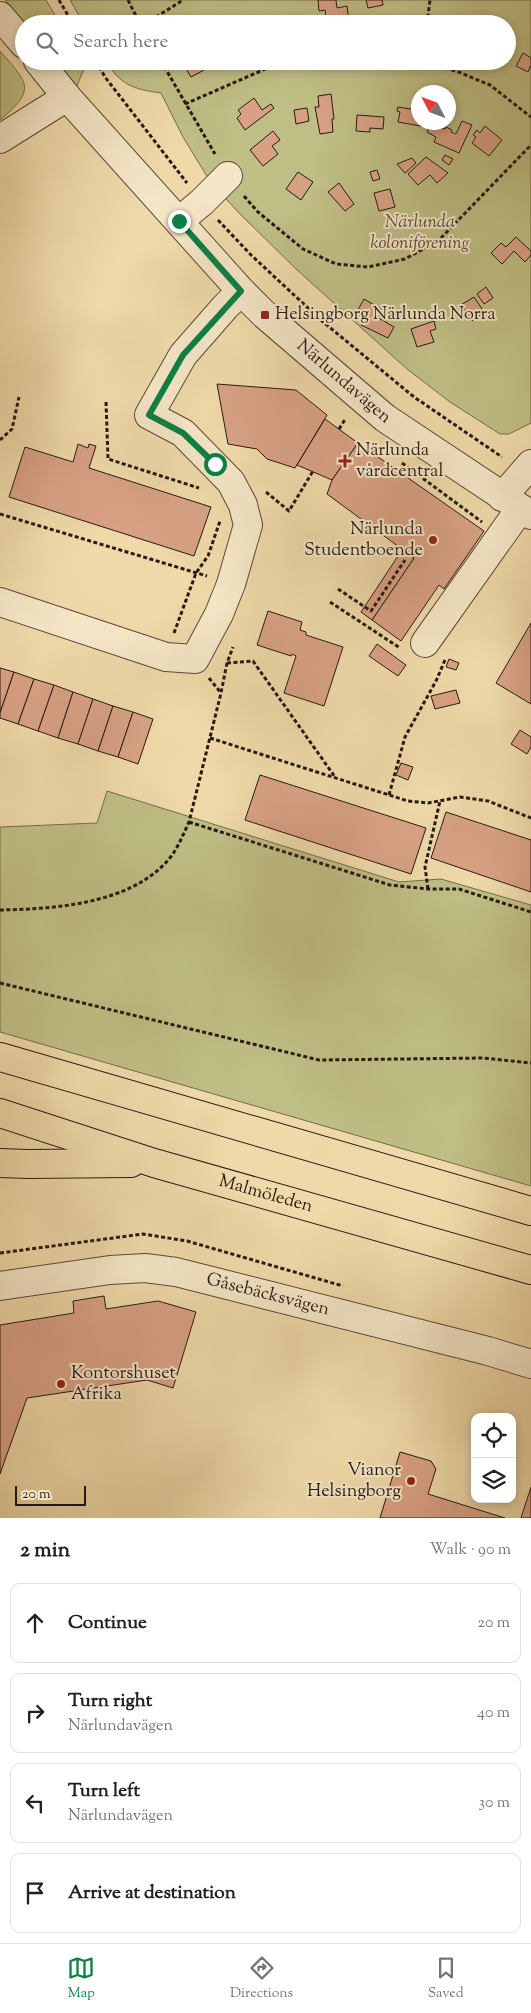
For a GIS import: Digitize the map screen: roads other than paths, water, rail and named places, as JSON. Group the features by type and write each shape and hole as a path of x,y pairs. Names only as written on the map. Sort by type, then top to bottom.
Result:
{"highway":[{"path":"0,1057 531,1211"},
{"name":"Malmöleden","path":"0,1114 154,1163 531,1270"},
{"path":"0,1163 154,1163"}],"street":[{"path":"0,16 15,34"},
{"name":"Närlundavägen","path":"45,70 67,97 241,291 265,314 384,418 518,507"},
{"path":"0,140 67,97"},
{"path":"179,221 202,202 228,176"},
{"path":"0,602 166,657 194,659 219,614 231,584 248,525 243,505 231,482 183,433 149,415 183,355 241,291"},
{"path":"436,649 518,507 527,468"},
{"name":"Gåsebäcksvägen","path":"0,1286 110,1270 145,1268 176,1272 488,1351 531,1364"}],"place":[{"name":"Helsingborg Närlunda Norra","path":"265,315"},
{"name":"Närlunda vårdcentral","path":"345,461"},
{"name":"Närlunda Studentboende","path":"433,540"},
{"name":"Kontorshuset Afrika","path":"61,1384"},
{"name":"Vianor Helsingborg","path":"411,1481"}],"park label":[{"name":"Närlunda koloniförening","path":"420,233"}]}
